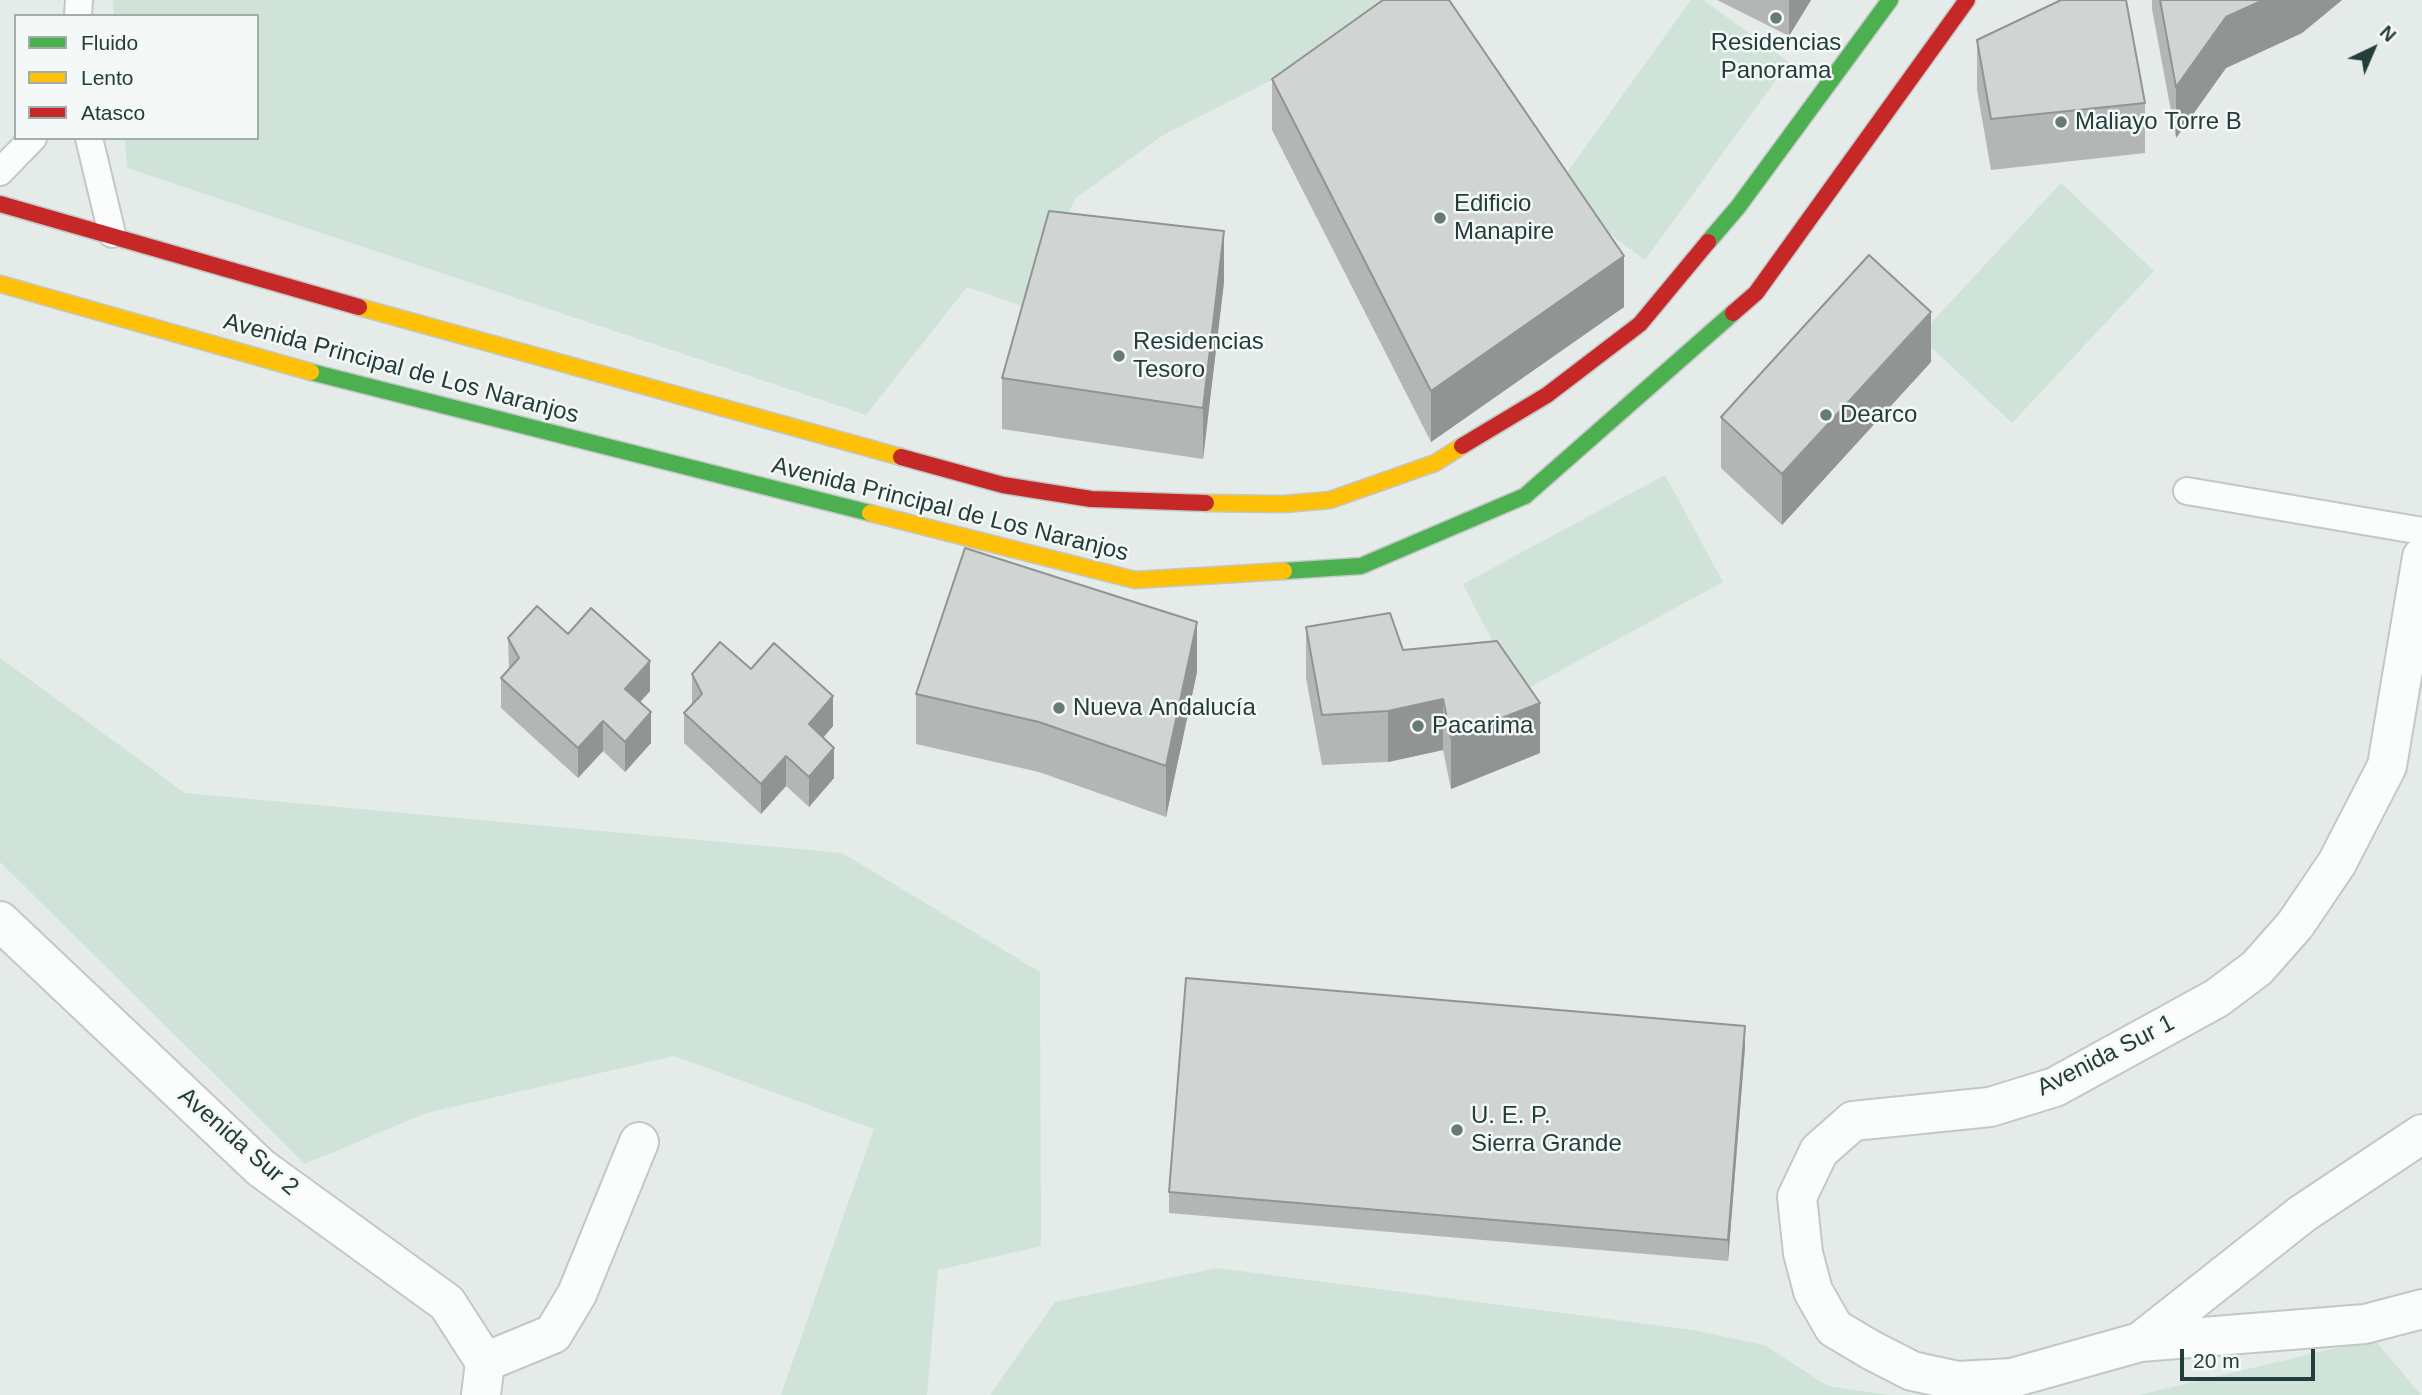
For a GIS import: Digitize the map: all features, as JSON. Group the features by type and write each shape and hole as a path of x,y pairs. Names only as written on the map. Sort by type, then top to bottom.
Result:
{"main road":[{"name":"Avenida Principal de Los Naranjos","path":"0,204 112,234 332,300 1003,485 1127,502 1284,504 1330,500 1435,463 1547,395 1640,324 1738,208 1890,0"},
{"name":"Avenida Principal de Los Naranjos","path":"0,284 315,373 1135,580 1361,566 1525,496 1756,293 1967,0"}],"street":[{"name":"Avenida Sur 1","path":"2422,556 2386,766 2337,863 2295,925 2257,968 2217,998 2055,1087 1990,1107 1853,1121 1819,1151 1797,1197 1803,1253 1813,1291 1835,1328 1912,1371 1958,1381 2011,1378 2140,1342 2302,1214 2422,1134"},
{"name":"Avenida Sur 2","path":"0,921 261,1168 447,1303 483,1379"},
{"path":"483,1379 553,1334 577,1294 639,1142"},
{"path":"2140,1342 2365,1324 2422,1309"}],"lane":[{"path":"0,172 31,140"},
{"path":"89,140 112,234"},
{"path":"2188,491 2422,531"}],"green space":[{"path":"113,0 1384,0 1351,40 1163,135 1076,198 1022,306 967,287 866,415 127,168 125,140 259,140 259,14 114,14"},
{"path":"1691,0 1703,0 1789,62 1645,260 1553,192"},
{"path":"2061,183 2154,271 2012,423 1919,336"},
{"path":"1665,475 1723,582 1519,693 1463,584"},
{"path":"0,658 185,793 842,853 1040,972 1041,1246 938,1270 927,1395 781,1395 874,1129 674,1056 426,1113 305,1164 0,862"},
{"path":"1217,1268 1693,1330 1764,1345 1828,1386 1888,1395 990,1395 1055,1302"},
{"path":"2374,1339 2421,1395 2139,1395"}],"building":[{"name":"Edificio Manapire","path":"1383,0 1449,0 1624,256 1431,391 1272,79"},
{"path":"2061,0 2126,0 2145,103 1991,119 1977,40"},
{"path":"2160,0 2263,0 2226,17 2176,87"},
{"name":"Residencias Tesoro","path":"1049,211 1224,231 1203,408 1002,378"},
{"path":"1869,255 1931,312 1782,474 1721,417"},
{"name":"Nueva Andalucía","path":"965,548 1197,622 1166,766 1039,722 916,694"},
{"path":"537,606 568,634 591,608 650,661 625,689 651,712 625,742 603,721 578,748 501,678 519,658 508,638"},
{"path":"1390,613 1403,650 1497,641 1540,703 1451,738 1443,699 1388,711 1322,715 1306,627"},
{"path":"720,642 751,669 774,643 833,696 809,724 834,748 809,777 786,756 761,784 684,713 702,694 692,674"},
{"name":"U. E. P. Sierra Grande","path":"1186,978 1745,1026 1728,1240 1169,1192"}],"traffic: fast":[{"path":"1708,242 1738,207 1890,0"},
{"path":"1284,571 1361,566 1525,496 1733,313"},
{"path":"311,372 870,513"}],"traffic: slow":[{"path":"0,284 311,372"},
{"path":"359,307 901,457"},
{"path":"1206,503 1284,504 1330,500 1435,463 1462,446"},
{"path":"870,513 1135,580 1284,571"}],"traffic: jam":[{"path":"1733,313 1756,293 1967,0"},
{"path":"0,204 359,307"},
{"path":"1462,446 1547,395 1640,324 1708,242"},
{"path":"901,457 1003,485 1091,499 1206,503"}],"place":[{"name":"Residencias Panorama","path":"1776,18"},
{"name":"Maliayo Torre B","path":"2061,122"},
{"name":"Edificio Manapire","path":"1440,218"},
{"name":"Residencias Tesoro","path":"1119,356"},
{"name":"Dearco","path":"1826,415"},
{"name":"Nueva Andalucía","path":"1059,708"},
{"name":"Pacarima","path":"1418,726"},
{"name":"U. E. P. Sierra Grande","path":"1457,1130"}]}
